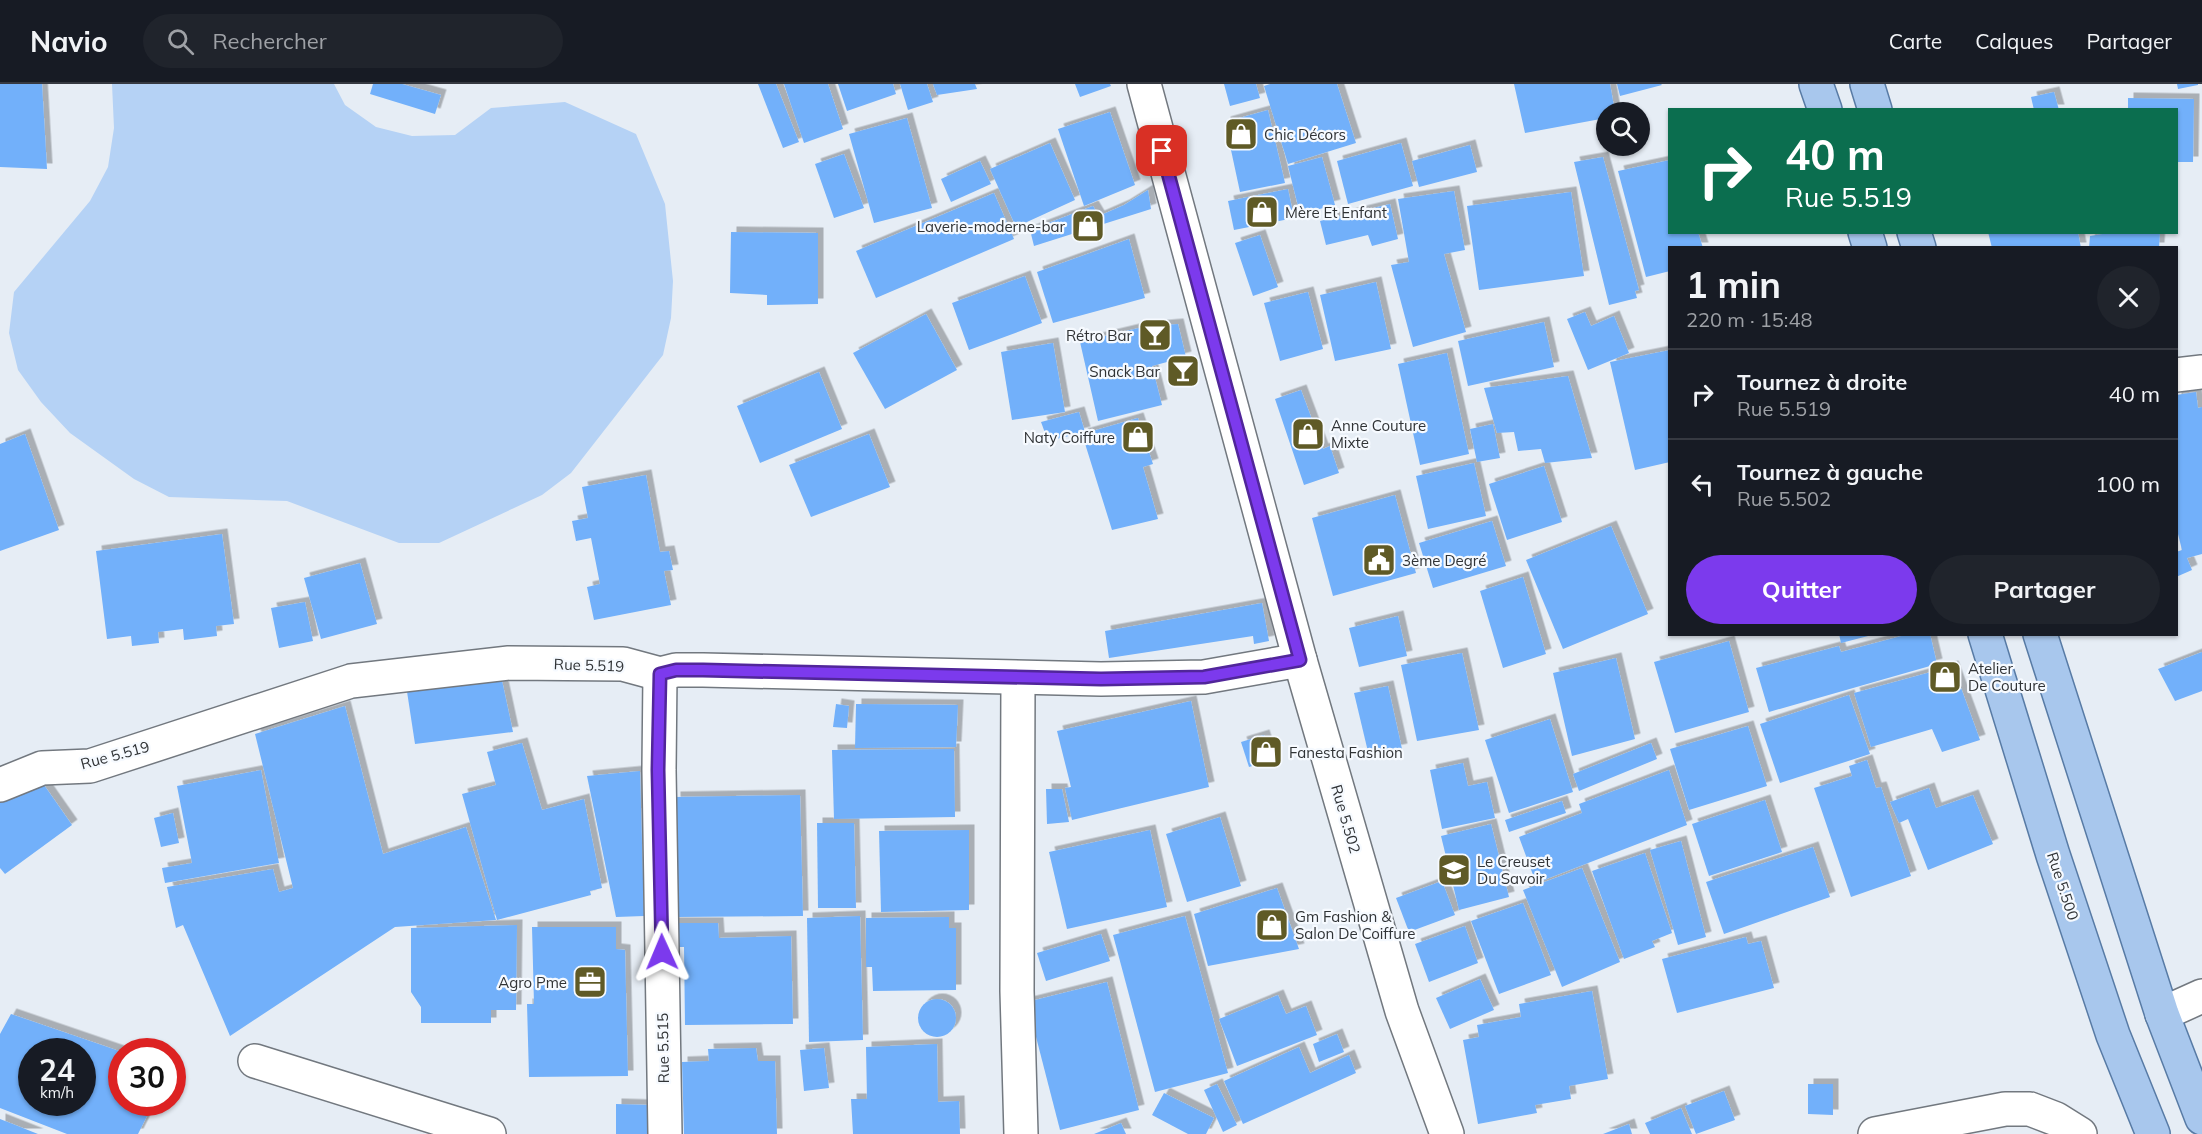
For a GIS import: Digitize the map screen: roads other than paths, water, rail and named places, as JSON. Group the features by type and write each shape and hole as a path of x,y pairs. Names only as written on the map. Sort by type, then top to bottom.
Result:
{"main road":[{"path":"1816,84 1824,108"},
{"path":"1867,84 1874,108"},
{"name":"Rue 5.500","path":"1986,636 2053,855 2113,1035 2153,1134"},
{"path":"2041,636 2162,1014 2202,1118"}],"street":[{"name":"Rue 5.502","path":"1144,84 1300,660 1402,1011 1447,1134"},
{"path":"2178,375 2202,372"},
{"name":"Rue 5.519","path":"0,785 42,768 90,766 351,681 509,663 623,664 660,674 676,670 703,670 1101,679 1204,677 1300,660"},
{"name":"Rue 5.515","path":"660,674 658,770 665,1134"},
{"path":"1018,678 1017,991 1022,1134"},
{"path":"2162,1014 2202,996"},
{"path":"255,1061 489,1134"},
{"path":"1875,1134 2005,1109 2030,1109 2056,1119 2080,1134"}],"place":[{"name":"Chic Décors","path":"1241,134"},
{"name":"Mère Et Enfant","path":"1262,212"},
{"name":"Laverie-moderne-bar","path":"1088,226"},
{"name":"Rétro Bar","path":"1155,335"},
{"name":"Snack Bar","path":"1183,371"},
{"name":"Anne Couture Mixte","path":"1308,434"},
{"name":"Naty Coiffure","path":"1138,437"},
{"name":"3ème Degré","path":"1379,560"},
{"name":"Atelier De Couture","path":"1945,677"},
{"name":"Fanesta Fashion","path":"1266,752"},
{"name":"Le Creuset Du Savoir","path":"1454,870"},
{"name":"Gm Fashion & Salon De Coiffure","path":"1272,925"},
{"name":"Agro Pme","path":"590,982"}]}
